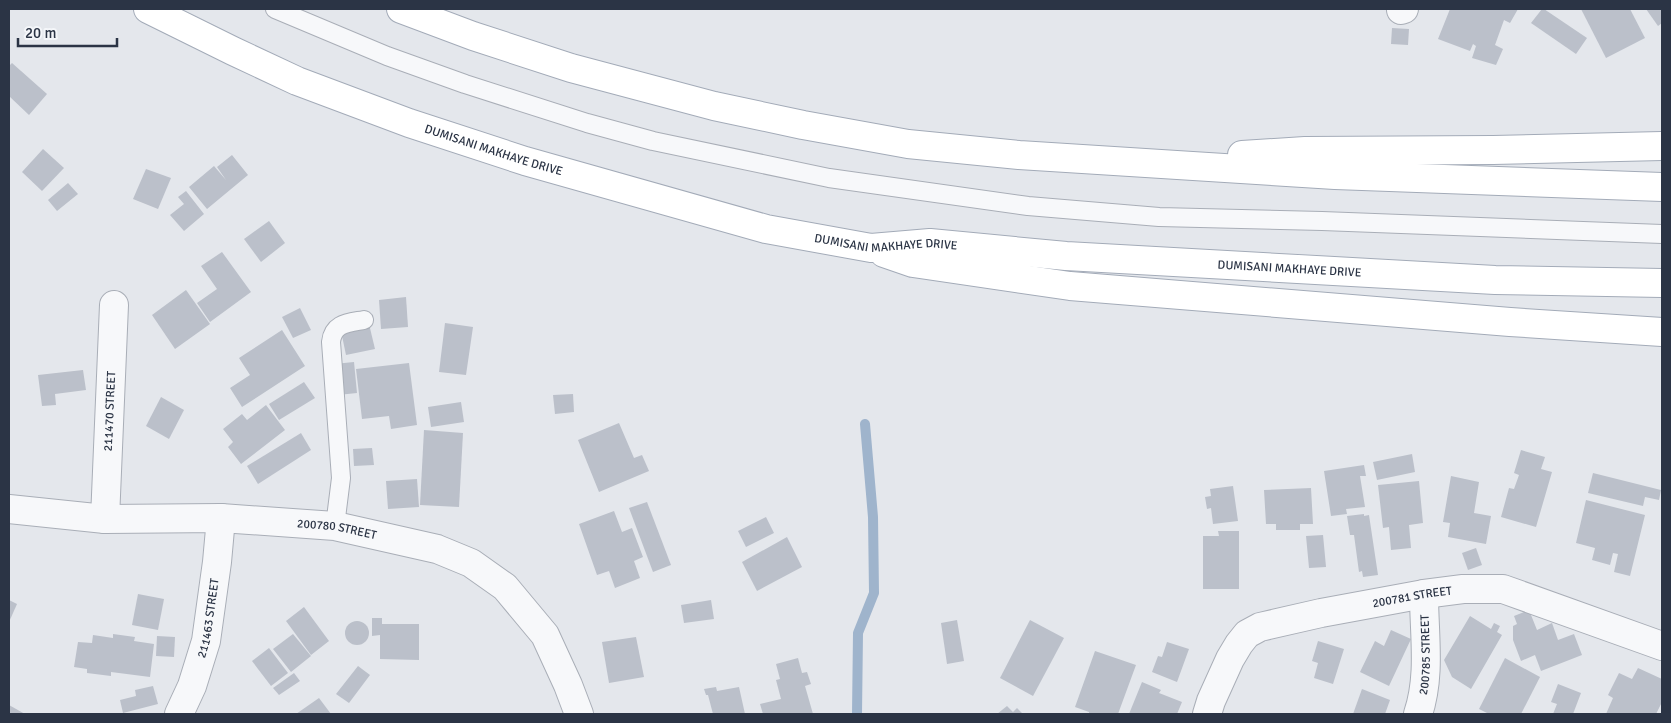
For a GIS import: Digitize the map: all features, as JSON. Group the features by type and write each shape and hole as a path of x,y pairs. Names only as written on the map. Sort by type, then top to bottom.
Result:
{"main road":[{"name":"DUMISANI MAKHAYE DRIVE","path":"148,9 297,81 418,126 525,161 766,229 871,248 930,243 1066,256 1495,280 1662,283"},
{"path":"401,9 473,36 572,68 714,106 908,144 1019,155 1335,175 1662,186"},
{"path":"1131,163 1305,151 1493,150 1662,146"},
{"path":"871,248 913,263 1070,286 1510,322 1662,332"}],"street":[{"name":"211470 STREET","path":"105,518 114,305"},
{"name":"200780 STREET","path":"9,510 105,518 220,518 335,526 437,549 470,563 505,587 544,635 568,685 579,714"},
{"name":"211463 STREET","path":"179,714 192,686 206,641 217,562 220,518"},
{"name":"200781 STREET","path":"1207,714 1230,659 1247,634 1260,627 1321,613 1424,594 1462,589 1503,589 1662,646"},
{"name":"200785 STREET","path":"1418,714 1426,668 1424,594"}],"lane":[{"path":"275,9 387,56 456,81 587,123 653,140 829,178 1028,206 1159,217 1322,221 1662,234"},
{"path":"335,526 341,478 330,342 332,333 340,325 364,320"}],"building":[{"path":"1450,9 1518,9 1510,23 1504,20 1495,45 1503,49 1496,65 1472,58 1476,46 1473,44 1470,51 1438,39"},
{"path":"1542,9 1587,38 1576,54 1531,23"},
{"path":"1581,9 1630,9 1645,38 1606,58"},
{"path":"1646,9 1662,9 1662,23 1658,26"},
{"path":"1392,28 1409,29 1408,45 1391,44"},
{"path":"12,63 47,94 29,115 9,96 9,66"},
{"path":"43,149 64,168 42,191 22,172"},
{"path":"232,155 248,175 207,209 189,187 214,166 226,180 217,167"},
{"path":"146,169 171,178 158,209 133,199"},
{"path":"68,183 78,194 57,211 48,200"},
{"path":"186,191 204,214 184,231 170,215 184,204 178,197"},
{"path":"269,221 285,243 261,262 244,239"},
{"path":"222,252 251,292 210,322 197,303 217,289 201,266"},
{"path":"186,290 210,324 175,349 152,315"},
{"path":"406,297 408,327 381,329 379,300"},
{"path":"300,308 311,330 293,338 282,317"},
{"path":"445,323 473,327 466,375 439,372"},
{"path":"369,324 375,349 346,355 341,331"},
{"path":"282,330 305,366 242,407 230,388 250,375 239,358"},
{"path":"354,362 357,393 338,395 334,364"},
{"path":"409,363 417,425 391,429 389,416 362,419 356,369"},
{"path":"83,370 86,390 55,394 56,405 42,406 38,375"},
{"path":"304,382 315,398 279,420 269,404"},
{"path":"573,394 574,412 555,414 553,395"},
{"path":"161,397 184,410 169,439 146,426"},
{"path":"461,402 464,422 431,427 428,407"},
{"path":"266,405 285,430 241,464 228,447 233,442 223,429 242,414 247,420"},
{"path":"619,423 634,458 642,455 649,471 599,492 578,440"},
{"path":"424,430 463,433 459,507 420,505"},
{"path":"301,433 311,450 258,484 247,466"},
{"path":"372,448 374,465 354,466 353,449"},
{"path":"1521,450 1545,457 1541,469 1552,472 1536,527 1501,517 1509,488 1514,489 1519,475 1514,473"},
{"path":"1412,454 1415,472 1377,480 1373,462"},
{"path":"1364,465 1366,476 1360,476 1365,507 1346,509 1347,514 1331,516 1324,471"},
{"path":"1593,473 1661,490 1659,500 1645,497 1643,506 1588,493"},
{"path":"1451,476 1479,482 1474,513 1491,516 1486,544 1448,537 1450,523 1443,522"},
{"path":"417,479 419,507 388,509 386,481"},
{"path":"1419,481 1423,523 1409,525 1411,548 1391,550 1389,527 1383,528 1378,485"},
{"path":"1233,486 1238,521 1213,524 1211,508 1207,509 1205,497 1211,496 1210,489"},
{"path":"1311,488 1313,524 1300,524 1300,530 1276,530 1276,524 1266,524 1264,490"},
{"path":"1586,500 1645,515 1630,576 1614,572 1618,554 1613,553 1610,565 1592,560 1595,548 1576,543"},
{"path":"647,502 671,565 653,572 629,508"},
{"path":"614,511 622,532 632,528 643,557 634,561 640,578 615,588 609,571 597,575 579,524"},
{"path":"1364,514 1364,516 1369,515 1378,575 1363,577 1362,571 1359,572 1354,535 1350,535 1347,516"},
{"path":"766,517 774,533 746,547 738,531"},
{"path":"1218,531 1239,531 1239,589 1203,589 1203,536 1219,536"},
{"path":"1323,535 1326,567 1309,568 1306,536"},
{"path":"787,537 802,567 757,591 742,562"},
{"path":"1476,548 1482,565 1468,570 1462,553"},
{"path":"138,594 164,599 158,630 132,625"},
{"path":"9,600 17,604 9,622"},
{"path":"711,600 714,619 684,623 681,605"},
{"path":"304,607 329,641 311,655 286,621"},
{"path":"1529,610 1537,630 1552,623 1558,640 1574,634 1582,655 1541,671 1535,655 1521,661 1513,640 1513,626 1517,624 1514,616"},
{"path":"1470,616 1491,629 1494,623 1500,626 1497,632 1502,635 1471,689 1452,677 1444,660"},
{"path":"372,618 382,618 382,624 419,624 419,660 380,659 380,635 372,636"},
{"path":"957,620 964,661 947,664 941,623"},
{"path":"1030,620 1064,638 1033,696 1000,678"},
{"path":"357,621 366,624 369,633 366,642 357,645 348,642 345,633 348,624"},
{"path":"1391,630 1411,639 1389,686 1360,672 1375,641 1384,646"},
{"path":"113,634 135,637 134,641 154,644 150,677 111,672 111,676 87,673 87,669 74,667 78,642 92,643 93,635 113,638"},
{"path":"293,634 311,656 291,672 273,649"},
{"path":"157,636 175,637 174,657 156,656"},
{"path":"636,637 644,677 609,683 602,642"},
{"path":"1318,641 1344,649 1333,684 1314,678 1318,663 1312,661"},
{"path":"1167,642 1189,649 1177,682 1152,672 1158,656 1162,657"},
{"path":"269,648 288,673 271,686 252,661"},
{"path":"1095,651 1136,665 1118,714 1089,714 1089,712 1075,707"},
{"path":"798,658 802,673 807,672 811,684 805,686 813,714 763,714 760,704 781,699 776,680 780,679 776,664"},
{"path":"1505,658 1540,677 1521,714 1489,714 1479,709"},
{"path":"358,666 370,675 349,703 336,694"},
{"path":"1638,668 1662,679 1662,702 1656,714 1606,714 1613,698 1608,695 1619,673 1632,679"},
{"path":"294,673 300,681 279,695 273,688"},
{"path":"1142,682 1161,690 1159,693 1182,702 1177,714 1129,714"},
{"path":"1558,684 1581,693 1573,714 1553,714 1557,704 1551,702"},
{"path":"153,686 158,704 123,713 120,700 136,696 135,690"},
{"path":"716,687 717,691 739,687 745,714 713,714 708,695 706,695 704,689"},
{"path":"1362,689 1390,700 1385,714 1353,714"},
{"path":"319,698 331,714 296,714"},
{"path":"9,705 25,714 9,714"},
{"path":"1007,706 1013,712 1017,708 1023,714 997,714"}],"waterway":[{"path":"857,714 858,633 874,593 873,517 865,424"}]}
